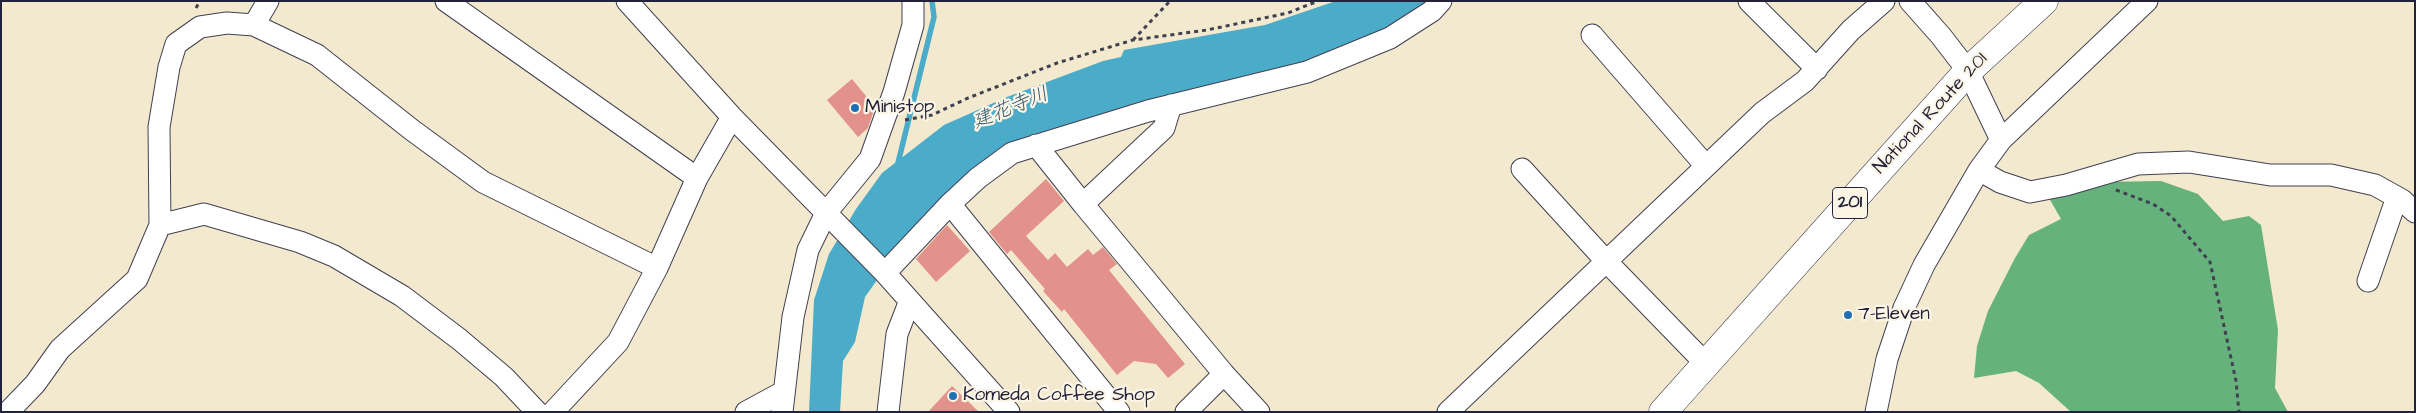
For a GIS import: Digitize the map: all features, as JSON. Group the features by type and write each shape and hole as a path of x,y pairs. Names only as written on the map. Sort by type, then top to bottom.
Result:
{"highway":[{"name":"National Route 201","path":"1663,412 1968,71 2044,1"}],"street":[{"path":"254,25 268,1"},
{"path":"446,1 697,178"},
{"path":"627,1 732,117 885,273 909,303 1009,412"},
{"path":"746,412 782,402 793,317 808,250 870,159 884,123 913,25 913,1"},
{"path":"885,273 950,204 978,178 1012,154 1036,144 1171,105 1307,72 1390,38 1432,11 1441,1"},
{"path":"1748,1 1817,69"},
{"path":"1448,412 1762,113 1805,81 1850,30 1884,1"},
{"path":"1910,1 1941,36 1968,71 2001,140"},
{"path":"1876,412 1887,359 1904,308 1924,265 1979,170 2001,140 2147,1"},
{"path":"8,412 35,384 60,349 137,279 160,225 159,127 169,67 176,44 200,28 227,23 254,25 317,55 482,182 657,268"},
{"path":"1592,35 1706,166"},
{"path":"1083,204 1164,128 1171,105"},
{"path":"553,412 618,342 657,268 697,178 732,117"},
{"path":"1036,144 1083,204 1224,374 1259,412"},
{"path":"1979,170 2000,182 2030,192 2066,185 2138,164 2190,162 2270,175 2331,175 2374,185 2397,197 2415,212"},
{"path":"1522,169 1606,261 1706,364"},
{"path":"2368,281 2397,197"},
{"path":"950,204 1119,412"},
{"path":"160,225 204,214 300,242 334,256 402,296 459,338 504,377 537,412"},
{"path":"888,412 897,334 909,303"},
{"path":"1186,412 1224,374"}],"path":[{"path":"1133,40 1170,1"},
{"path":"884,123 932,116 968,98 1056,63 1133,40 1216,28 1288,13 1318,1"},
{"path":"2108,189 2153,204 2171,216 2210,262 2236,382 2239,412"}],"green space":[{"path":"2161,181 2198,194 2223,221 2249,216 2261,225 2278,330 2275,388 2288,412 2071,412 2039,383 2016,371 1974,378 1977,346 1988,311 2015,258 2029,235 2061,219 2049,198 2100,182"}],"water":[{"name":"建花寺川","path":"1336,1 1429,1 1410,17 1358,43 1303,65 1034,141 894,256 865,297 855,342 843,361 840,412 809,412 814,300 829,254 856,209 882,173 944,125 1007,97 1103,61 1121,57 1124,50 1265,25"}],"building":[{"name":"Ministop","path":"852,79 875,107 868,128 858,137 827,100"},
{"path":"1046,179 1064,201 1026,236 1048,260 1055,253 1067,267 1088,249 1093,255 1103,247 1117,264 1109,270 1185,364 1168,378 1156,364 1134,361 1117,375 1064,309 1062,312 1011,250 1007,254 989,232"},
{"path":"947,225 970,251 936,282 916,259"},
{"name":"Komeda Coffee Shop","path":"952,386 979,412 928,412"}],"waterway":[{"path":"897,167 934,17 932,1"}],"place":[{"name":"Ministop","path":"855,108"},
{"name":"7-Eleven","path":"1848,315"},
{"name":"Komeda Coffee Shop","path":"953,396"}]}
